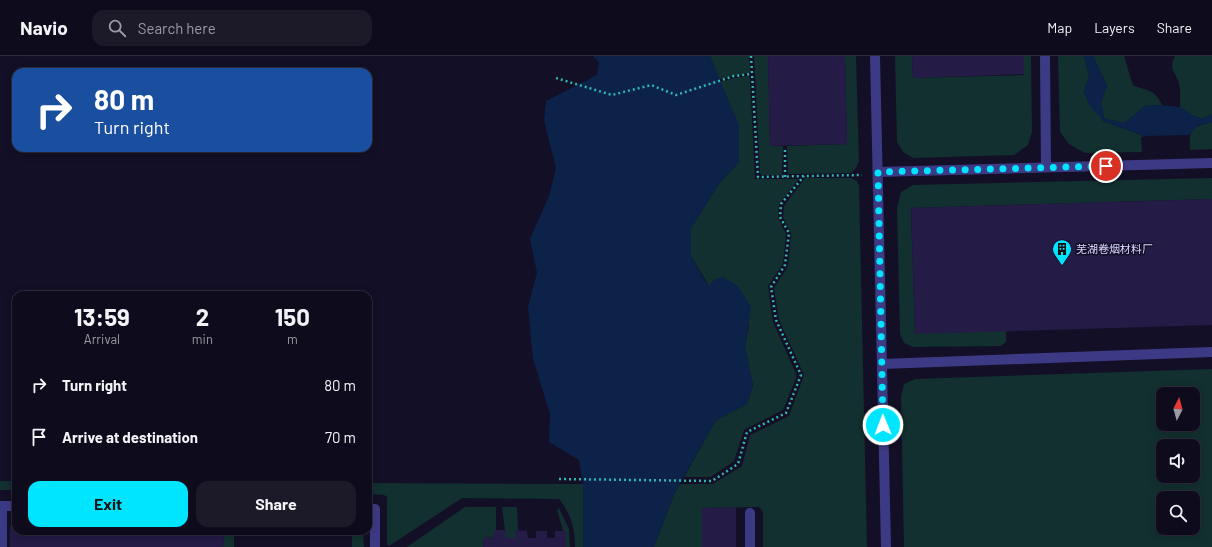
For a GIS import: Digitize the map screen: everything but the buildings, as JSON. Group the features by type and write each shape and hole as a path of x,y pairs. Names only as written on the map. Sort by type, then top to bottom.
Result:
{"lane":[{"path":"876,56 886,547"},
{"path":"1044,56 1046,167"},
{"path":"878,172 1212,163"},
{"path":"882,364 1212,352"},
{"path":"2,547 1,506 12,506"},
{"path":"372,509 375,509 375,547"},
{"path":"750,512 750,547"}],"path":[{"path":"752,56 758,177 858,175 878,172"},
{"path":"556,78 612,96 651,85 676,95 734,76 752,74"},
{"path":"785,148 785,177"},
{"path":"559,479 712,481 738,464 747,432 786,413 801,375 776,320 771,287 785,265 789,233 780,217 781,204 804,176"}],"green space":[{"path":"710,56 749,56 750,71 749,73 719,79"},
{"path":"754,56 768,56 770,146 783,146 782,175 761,175 760,173"},
{"path":"845,56 856,56 859,161 856,168 851,173 788,174 787,146 847,144"},
{"path":"895,56 912,56 913,78 1024,75 1024,56 1031,56 1032,132 1028,145 1014,155 913,158 903,152 897,142"},
{"path":"1058,56 1084,56 1089,76 1084,92 1103,121 1144,136 1141,138 1142,152 1085,153 1069,144 1060,132"},
{"path":"1093,56 1124,56 1134,86 1148,90 1154,94 1162,105 1145,106 1126,122 1118,122 1104,118 1101,103 1107,86"},
{"path":"1175,56 1212,56 1212,114 1202,119 1192,115 1180,107 1180,87 1172,68"},
{"path":"748,76 750,78 755,179 799,179 779,204 778,218 786,234 783,264 768,286 773,322 797,376 783,410 744,430 734,461 711,477 684,477 716,420 747,404 753,386 745,346 749,324 716,279 709,286 691,256 691,228 718,185 739,162 720,82"},
{"path":"1212,122 1212,149 1190,150 1190,137 1193,130"},
{"path":"805,178 851,178 857,181 859,186 867,547 763,547 763,512 759,507 703,508 702,547 654,547 674,494 680,484 713,484 742,466 750,435 789,416 804,375 779,320 774,288 788,266 791,233 783,217 784,206"},
{"path":"1212,178 1212,199 911,208 915,333 1006,331 1006,342 1001,346 913,347 904,343 900,334 897,208 901,192 913,185"},
{"path":"1212,369 1212,547 904,547 901,396 904,384 915,379"},
{"path":"0,481 12,481 12,490 0,490"},
{"path":"372,483 583,484 583,547 575,547 572,522 567,510 559,499 462,498 389,546 387,544 387,497 384,495 372,494"},
{"path":"465,507 496,507 496,530 494,530 494,538 484,537 483,547 407,547"},
{"path":"502,507 517,507 518,530 515,531 515,538 506,538"},
{"path":"559,508 569,529 570,547 566,547 566,531 563,531 557,510"},
{"path":"224,535 234,535 234,547 223,547"},
{"path":"352,535 363,535 364,547 352,547"}],"water":[{"path":"593,56 710,56 739,125 739,162 718,185 691,228 691,256 705,281 709,285 716,279 723,277 738,286 751,307 745,346 753,386 747,404 716,420 674,494 654,547 583,547 583,484 579,460 549,442 550,414 533,359 528,307 537,273 530,239 549,196 556,168 544,121 546,101 597,75 599,62"},
{"path":"1084,56 1093,56 1107,86 1101,103 1104,118 1118,122 1126,122 1145,106 1162,105 1180,107 1192,115 1202,119 1212,114 1212,122 1199,125 1189,135 1144,136 1103,121 1089,105 1084,92 1089,76"}],"place":[{"name":"芜湖卷烟材料厂","path":"1062,266"}],"route":[{"path":"883,425 878,172 1106,166"}]}
